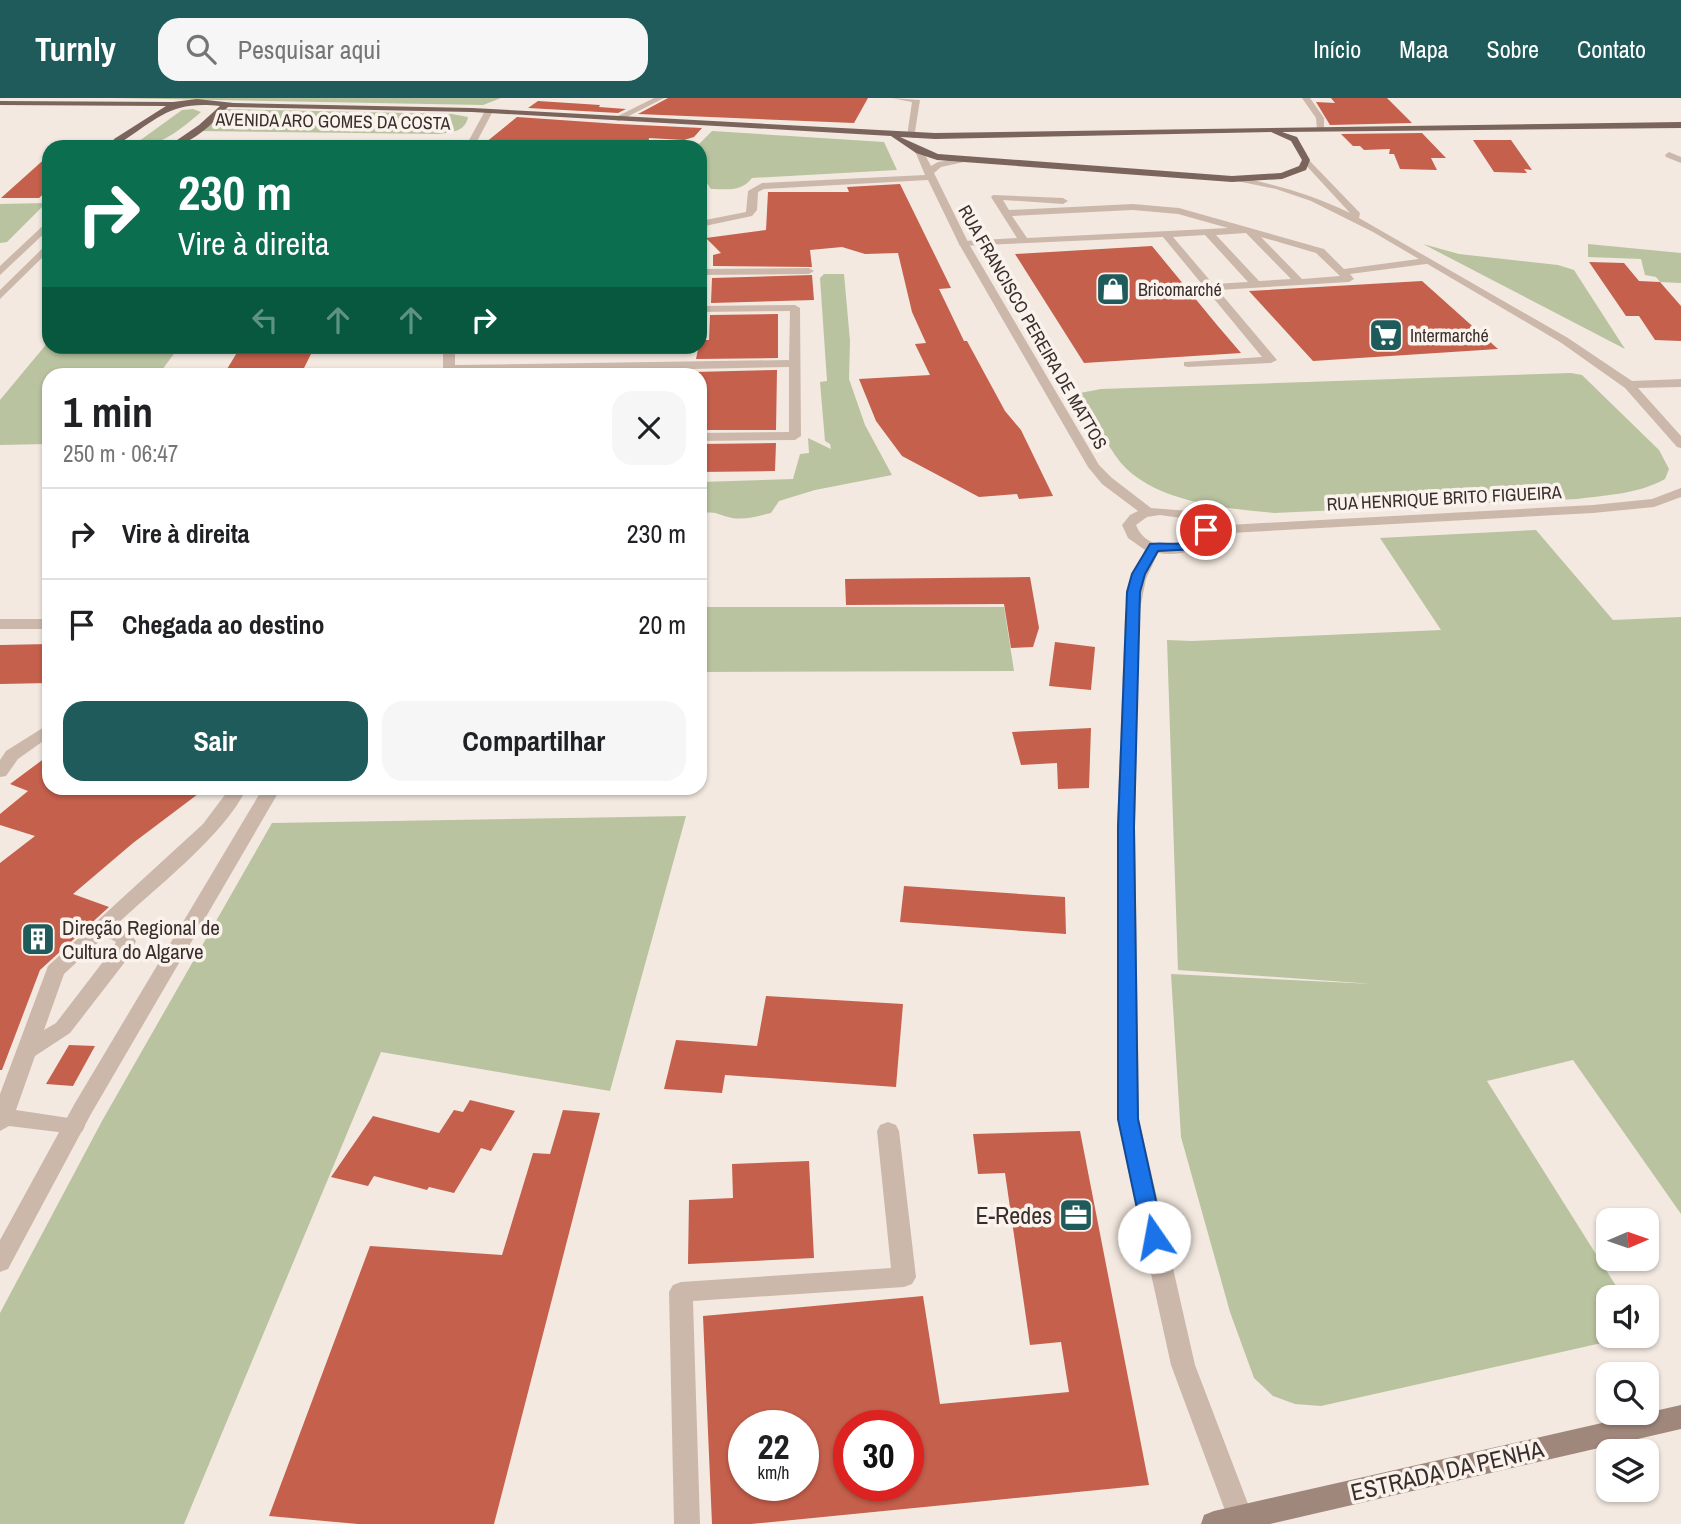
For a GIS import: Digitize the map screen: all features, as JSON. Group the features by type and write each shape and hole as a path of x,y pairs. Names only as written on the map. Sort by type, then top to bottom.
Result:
{"main road":[{"path":"0,103 190,102 489,111 911,136 1681,125"},
{"path":"184,140 192,135 222,103"},
{"path":"137,104 153,109 154,116"},
{"path":"118,140 175,104"},
{"path":"1294,139 1298,133 1318,129"},
{"path":"884,135 902,140 931,156 969,160 1232,179 1282,177 1303,168 1306,160 1294,139 1261,131"},
{"path":"918,150 917,142 935,136"}],"street":[{"path":"190,102 201,98"},
{"path":"616,119 660,98"},
{"path":"895,98 916,100 911,136"},
{"path":"1306,98 1320,118 1318,129"},
{"path":"473,140 489,111"},
{"name":"AVENIDA ARO GOMES DA COSTA","path":"192,135 347,140"},
{"name":"RUA FRANCISCO PEREIRA DE MATTOS","path":"918,150 964,244 1094,467 1107,481 1148,512"},
{"path":"1669,155 1681,160"},
{"path":"707,223 749,214 752,210 753,191 762,186 929,175 938,165 969,160"},
{"path":"1306,160 1346,205 1376,230"},
{"path":"1232,179 1296,192 1376,230 1564,340 1629,385 1681,444"},
{"path":"1024,241 996,197 1179,211 1320,251 1349,279 1210,287"},
{"path":"1006,213 1133,207"},
{"path":"0,272 42,230"},
{"path":"964,244 1248,230 1300,282"},
{"path":"1208,232 1256,285"},
{"path":"1166,234 1271,360 1188,364"},
{"path":"0,296 42,252"},
{"path":"1342,272 1426,261"},
{"path":"707,272 809,271"},
{"path":"707,309 794,309 795,363 795,436 707,438"},
{"path":"571,368 795,363"},
{"path":"1629,385 1681,383"},
{"name":"RUA HENRIQUE BRITO FIGUEIRA","path":"1206,530 1593,509 1654,503 1681,492"},
{"path":"1148,512 1184,514 1202,524 1206,530 1206,537 1193,547 1168,549 1143,543 1130,532 1129,526 1132,520 1148,512"},
{"path":"1154,547 1139,574 1133,603 1126,827 1128,1119 1183,1366 1227,1521"},
{"path":"0,624 42,624"},
{"path":"0,772 12,755 42,734"},
{"path":"74,1126 1,1118 55,971 209,828 234,795"},
{"path":"0,1262 74,1126 268,795"},
{"path":"25,1052 63,1028 121,953 126,942 119,934 102,929"},
{"path":"687,1524 681,1292 904,1277 888,1131"},
{"name":"ESTRADA DA PENHA","path":"1227,1521 1681,1417"}],"green space":[{"path":"113,98 501,98 483,105"},
{"path":"193,109 201,112 170,136 161,140 141,140 182,110"},
{"path":"223,109 452,114 468,117 461,128 439,134 197,131"},
{"path":"712,131 884,142 897,170 752,178 739,188 711,189 707,183 707,140 703,140"},
{"path":"42,203 42,207 7,242 0,243 0,204"},
{"path":"1423,244 1459,254 1558,265 1574,270 1625,349"},
{"path":"1588,244 1681,253 1681,283 1660,282 1656,277 1645,275 1641,259 1588,257"},
{"path":"824,274 844,274 850,341 849,379 865,425 892,475 815,490 779,501 771,513 747,518 707,513 707,482 793,479 800,454 809,453 808,438 831,449 830,444 825,441 820,382 827,381 820,278"},
{"path":"42,349 42,354 174,354 163,368 42,368 42,444 0,445 0,400"},
{"path":"1571,373 1582,375 1659,450 1669,469 1665,479 1633,491 1577,499 1274,513 1210,505 1166,493 1129,471 1110,448 1080,393 1101,389"},
{"path":"1536,530 1613,620 1681,617 1681,1214 1573,1060 1487,1081 1596,1254 1596,1271 1607,1271 1615,1285 1596,1285 1596,1344 1321,1406 1295,1404 1273,1396 1254,1378 1230,1312 1181,1137 1171,974 1373,984 1178,970 1167,640 1441,630 1380,538"},
{"path":"707,607 1004,607 1014,671 707,672"},
{"path":"686,816 610,1091 381,1052 184,1524 0,1524 0,1313 102,1121 272,823"}],"building":[{"path":"668,98 868,98 854,123 638,114"},
{"path":"1331,98 1387,98 1412,123 1330,125 1316,102 1335,103"},
{"path":"538,101 626,109 618,113 528,108"},
{"path":"517,117 702,128 694,137 684,140 489,140"},
{"path":"1422,133 1446,158 1431,158 1437,170 1400,169 1394,154 1389,154 1390,149 1364,150 1360,146 1353,146 1341,134"},
{"path":"1473,140 1511,140 1532,170 1524,169 1527,173 1494,172"},
{"path":"42,161 42,195 39,198 1,198"},
{"path":"900,184 951,288 939,289 964,341 967,341 1005,411 1021,430 1053,496 1019,499 1017,494 979,497 902,456 876,421 859,379 930,375 915,344 926,343 912,312 898,253 865,254 842,247 810,250 812,267 713,266 713,255 721,253 707,238 766,230 768,192 849,192 847,187"},
{"name":"Bricomarché","path":"1152,246 1241,353 1084,363 1015,254"},
{"path":"1589,262 1624,263 1639,281 1660,282 1681,306 1681,341 1655,340 1639,316 1626,316"},
{"path":"812,275 814,300 711,303 712,278"},
{"name":"Intermarché","path":"1422,281 1498,349 1313,361 1249,291"},
{"path":"778,314 778,358 696,359 697,354 707,354 710,315"},
{"path":"236,354 311,354 304,368 228,368"},
{"path":"777,370 776,430 707,430 707,372"},
{"path":"776,443 775,471 707,472 707,444"},
{"path":"1030,577 1039,628 1033,647 1011,648 1004,604 846,605 845,579"},
{"path":"1055,642 1095,647 1091,690 1049,686"},
{"path":"42,644 42,683 0,684 0,645"},
{"path":"1091,728 1089,788 1058,789 1057,763 1021,765 1012,732"},
{"name":"Direção Regional de Cultura do Algarve","path":"42,760 42,795 197,795 133,843 73,894 109,907 40,970 0,1070 0,863 35,836 0,825 0,814 28,791 10,784"},
{"path":"904,886 1065,897 1066,934 900,922"},
{"path":"766,996 903,1004 896,1087 725,1075 722,1093 664,1089 676,1040 757,1046"},
{"path":"69,1045 95,1046 73,1086 46,1084"},
{"path":"470,1100 515,1111 491,1151 481,1148 454,1193 429,1187 427,1190 374,1176 368,1186 331,1177 373,1116 439,1133 454,1110 463,1112"},
{"path":"563,1110 600,1113 494,1524 358,1524 269,1516 370,1246 502,1255 533,1153 550,1154"},
{"path":"1080,1131 1149,1485 751,1524 712,1524 703,1316 923,1296 940,1404 1069,1392 1061,1342 1030,1345 1005,1173 978,1174 973,1134"},
{"path":"809,1161 814,1258 688,1264 689,1200 733,1198 732,1164"}],"place":[{"name":"Bricomarché","path":"1113,289"},
{"name":"Intermarché","path":"1386,335"},
{"name":"Direção Regional de Cultura do Algarve","path":"38,939"},
{"name":"E-Redes","path":"1076,1215"}],"route":[{"path":"1154,1237 1128,1119 1126,827 1134,592 1139,574 1154,547 1193,547 1206,537 1206,530"}]}
